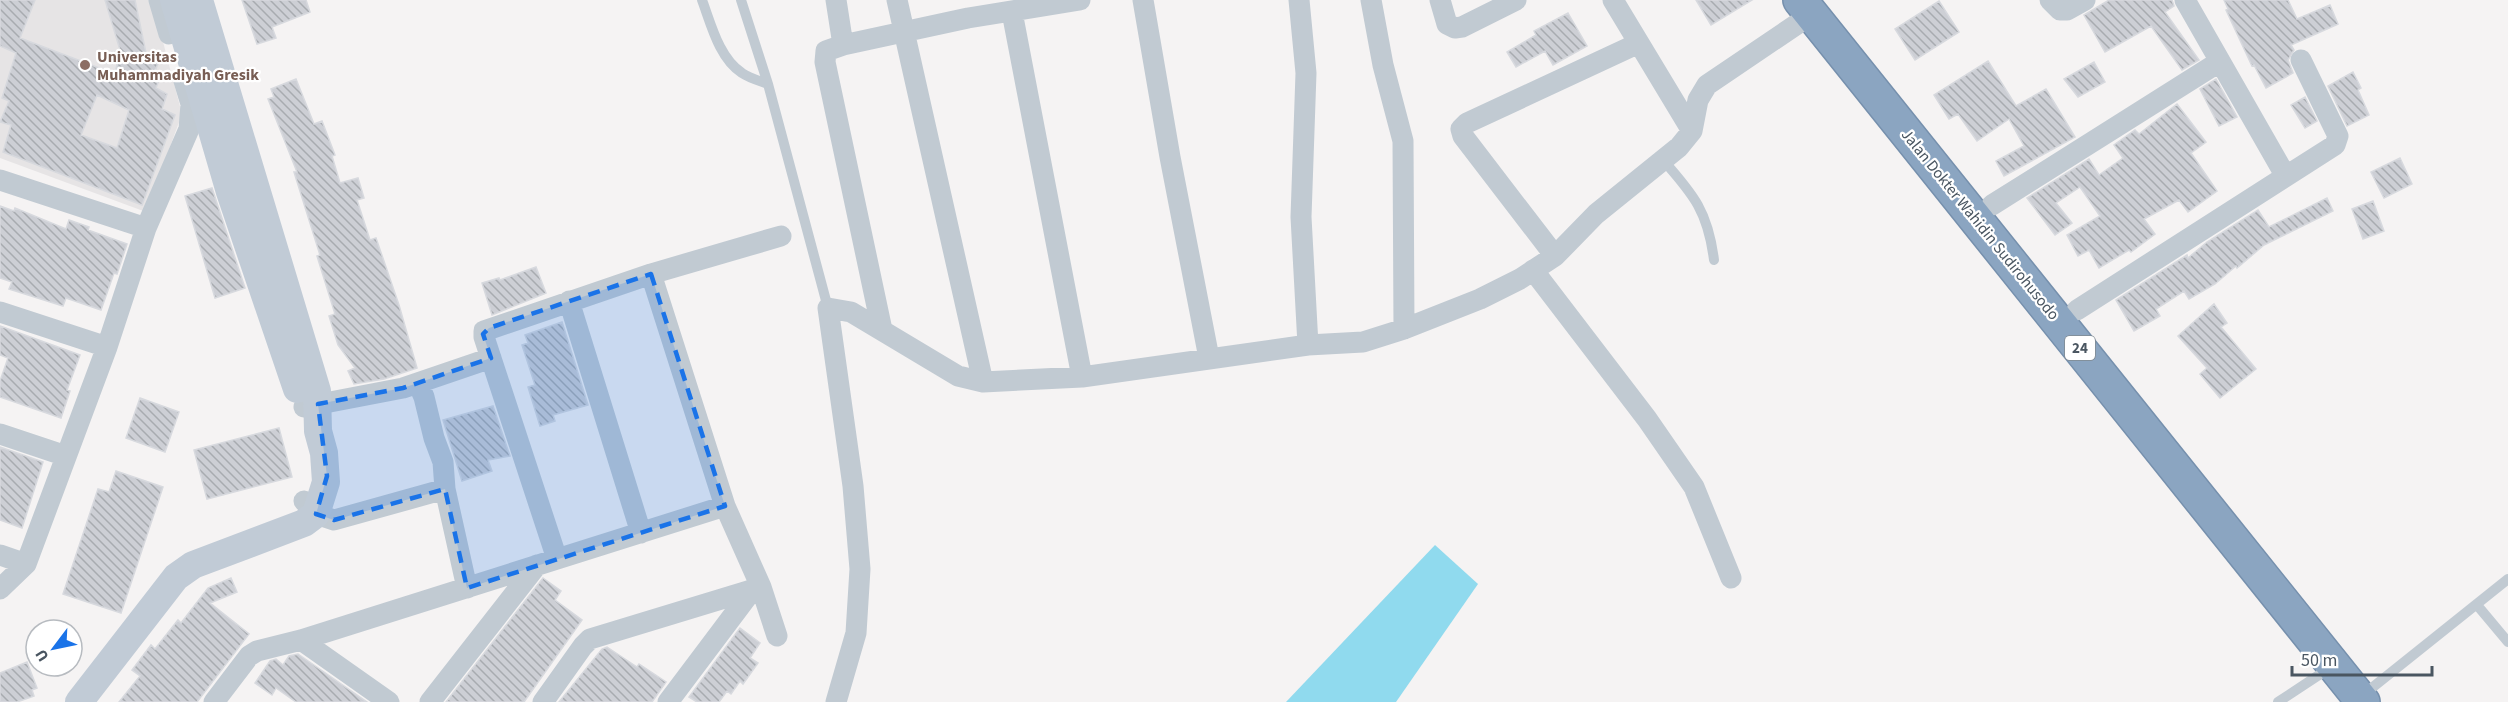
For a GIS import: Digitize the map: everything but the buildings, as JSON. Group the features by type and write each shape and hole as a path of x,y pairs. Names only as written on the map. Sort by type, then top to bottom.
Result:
{"highway":[{"name":"Jalan Dokter Wahidin Sudirohusodo","path":"1813,5 1992,205 2077,310 2371,697"},
{"name":"Jalan Dokter Wahidin Sudirohusodo","path":"1813,5 2333,665 2371,697"}],"street":[{"path":"0,589 26,564 107,347 146,228 189,129 191,104 159,0"},
{"path":"79,702 176,577 193,565 304,523 326,487 327,476 313,414 242,189 174,0"},
{"path":"199,0 242,189"},
{"path":"836,0 843,45"},
{"path":"897,0 983,382"},
{"path":"882,330 838,131 824,55 830,49 904,33 967,9 1012,12 1080,0"},
{"path":"1143,0 1170,158 1209,358"},
{"path":"1299,0 1306,73 1300,217 1308,345"},
{"path":"1371,0 1383,65 1403,141 1404,329"},
{"path":"1440,0 1447,24 1455,28 1462,27 1516,0"},
{"path":"1613,0 1692,131"},
{"path":"2050,0 2060,10 2067,10 2085,0"},
{"path":"2185,0 2285,175"},
{"path":"836,702 856,633 860,569 854,486 828,308 850,312 958,376 983,382 1082,376 1308,345 1363,342 1404,329 1480,299 1555,256 1596,214 1679,147 1692,131 1698,100 1707,85 1813,5"},
{"path":"1012,12 1082,376"},
{"path":"1555,256 1463,136 1461,129 1467,123 1639,43"},
{"path":"2077,310 2335,145 2338,136 2301,60"},
{"path":"1992,205 2219,62"},
{"path":"0,180 146,228"},
{"path":"547,562 483,334 487,328 651,274 781,236"},
{"path":"1533,270 1647,419 1694,487 1731,578"},
{"path":"651,274 725,506 777,636"},
{"path":"569,301 641,533"},
{"path":"0,312 107,347"},
{"path":"313,414 403,388 491,358"},
{"path":"418,383 424,397 428,421 444,462 445,489 467,588"},
{"path":"0,434 66,456"},
{"path":"314,504 328,520 334,520 445,489"},
{"path":"59,702 164,562 183,550 314,504"},
{"path":"225,698 253,653 301,640 725,506"},
{"path":"0,555 26,564"},
{"path":"430,702 547,562"},
{"path":"543,702 590,639 757,588"},
{"path":"668,702 757,588"},
{"path":"301,640 389,702"}],"lane":[{"path":"702,0 730,62 742,73 768,84"},
{"path":"741,0 768,84 828,308"},
{"path":"1663,160 1680,178 1707,220 1714,260"},
{"path":"2371,697 2508,579"},
{"path":"2478,605 2508,642"},
{"path":"2278,702 2333,665"}],"highlighted area":[{"path":"651,274 725,506 467,588 445,489 334,520 316,514 327,476 318,404 403,388 491,358 483,334 489,328"}],"shaded area":[{"name":"Universitas Muhammadiyah Gresik","path":"0,0 152,0 182,114 146,212 0,158"}],"water":[{"path":"1435,545 1478,584 1396,702 1286,702"}],"place":[{"name":"Universitas Muhammadiyah Gresik","path":"85,65"}]}
